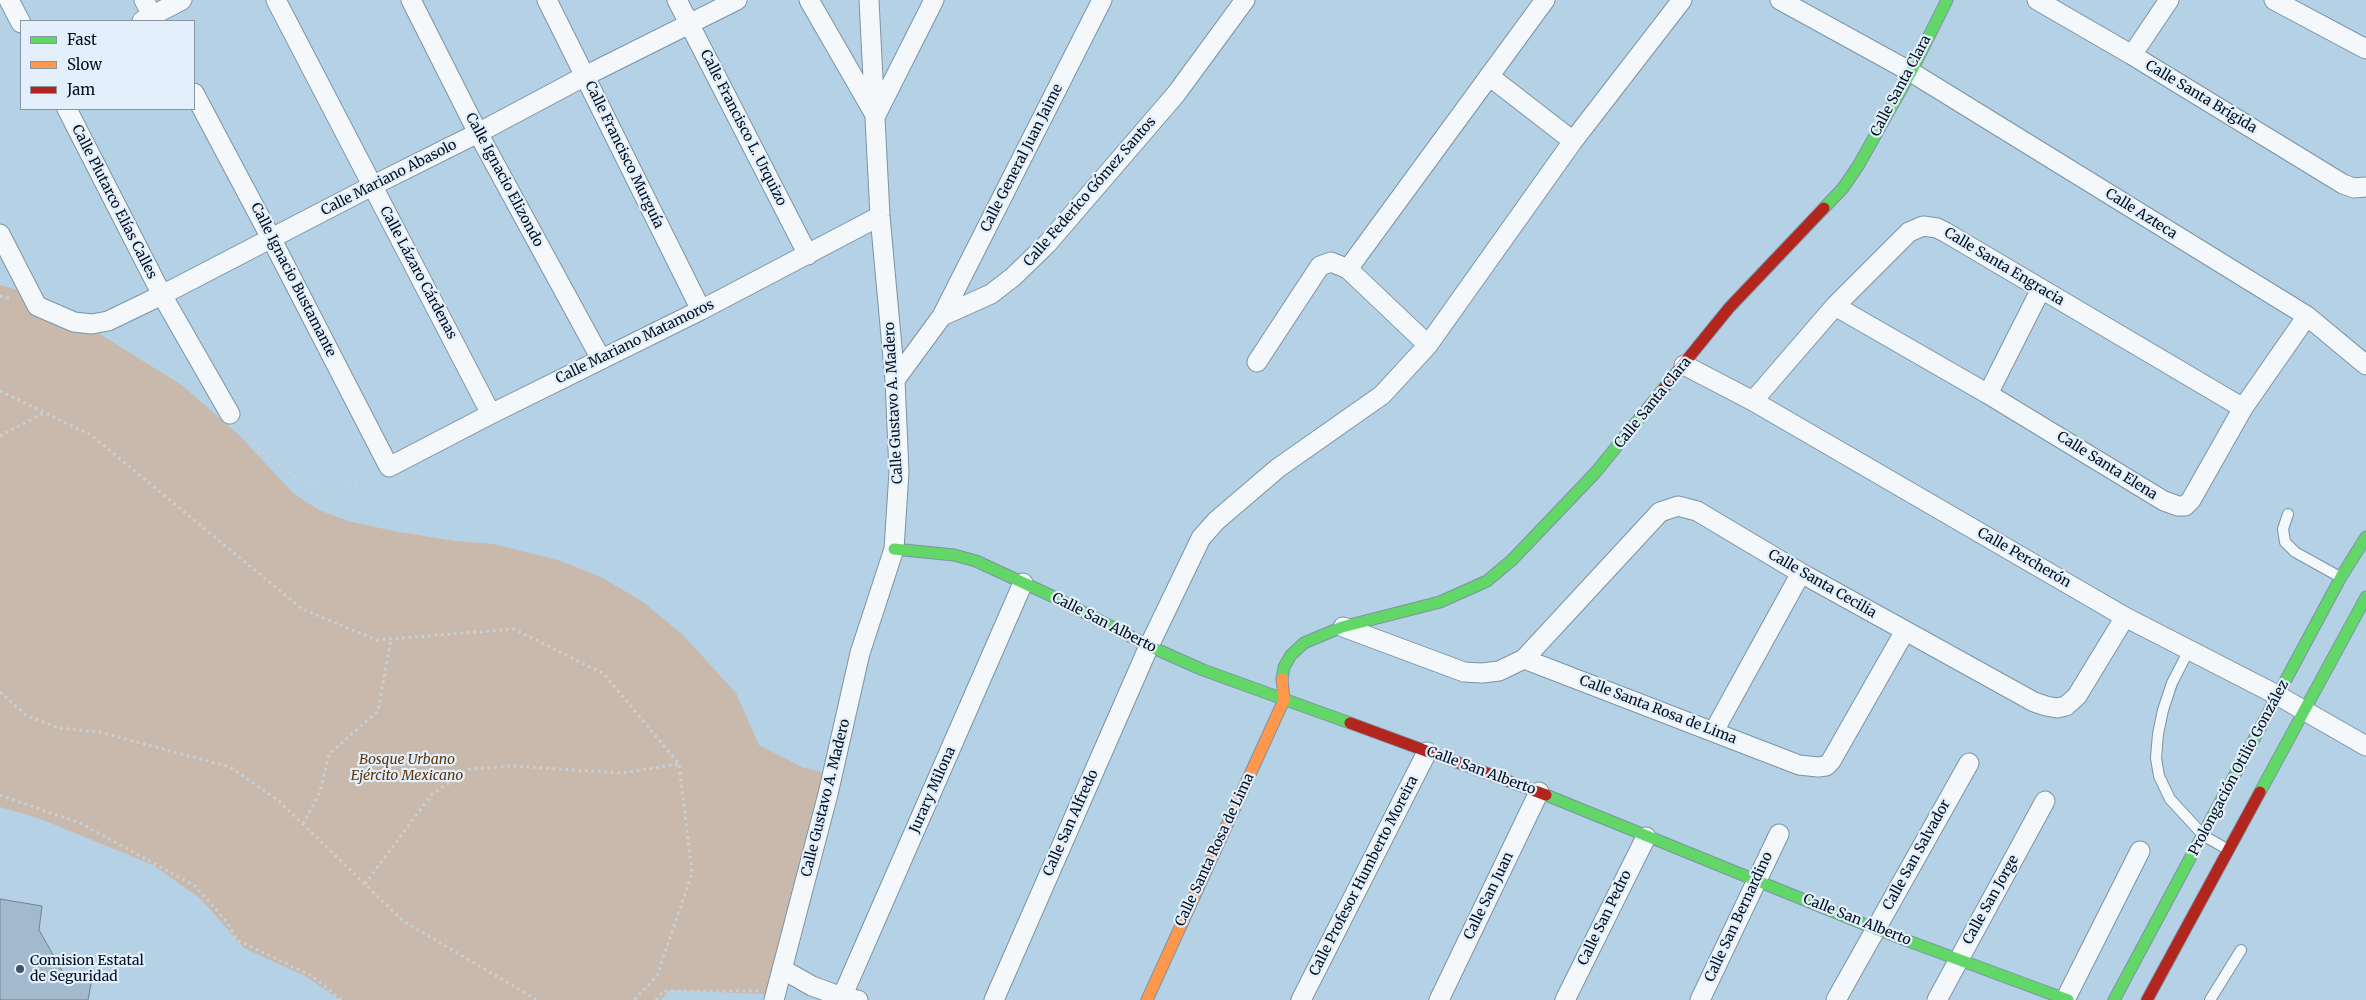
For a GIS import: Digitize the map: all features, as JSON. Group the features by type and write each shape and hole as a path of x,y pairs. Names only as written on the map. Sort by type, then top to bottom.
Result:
{"street":[{"path":"0,3 4,0"},
{"path":"9,0 20,21"},
{"path":"148,15 182,0"},
{"name":"Calle Lázaro Cárdenas","path":"276,0 491,414"},
{"name":"Calle Ignacio Elizondo","path":"411,0 478,133 601,359"},
{"name":"Calle Francisco Murguía","path":"547,0 701,310"},
{"name":"Calle Francisco L. Urquizo","path":"677,0 808,255"},
{"name":"Calle Mariano Abasolo","path":"0,234 37,306 74,322 92,324 108,321 737,0"},
{"path":"809,0 876,116"},
{"name":"Calle Gustavo A. Madero","path":"767,995 782,969 828,794 860,654 894,548 900,472 895,380 880,216 869,0"},
{"path":"876,116 934,0"},
{"name":"Calle General Juan Jaime","path":"942,316 1102,0"},
{"name":"Calle Federico Gómez Santos","path":"895,380 942,316 991,294 1013,278 1047,244 1176,94 1245,0"},
{"path":"1348,269 1545,0"},
{"name":"Calle San Alfredo","path":"994,1000 1149,646 1188,560 1201,538 1216,521 1278,468 1382,395 1428,345 1574,141 1682,0"},
{"name":"Calle Azteca","path":"1780,0 1911,72 2307,316 2366,365"},
{"name":"Calle Santa Clara","path":"1284,700 1282,680 1284,667 1291,655 1304,643 1342,627 1440,602 1487,581 1512,560 1559,514 1596,472 1729,308 1843,188 1858,166 1911,72 1947,0"},
{"name":"Calle Santa Brígida","path":"2037,0 2132,55 2343,184 2354,188 2366,187"},
{"path":"2132,55 2169,0"},
{"path":"2274,0 2366,49"},
{"path":"1489,76 1574,141"},
{"name":"Calle Ignacio Bustamante","path":"195,95 389,467"},
{"name":"Calle Plutarco Elías Calles","path":"68,110 162,295 230,414"},
{"name":"Calle Mariano Matamoros","path":"389,467 701,310 880,216"},
{"name":"Calle Santa Engracia","path":"1753,402 1835,306 1909,232 1923,226 1937,228 1945,232 2243,408"},
{"path":"1257,362 1320,266 1331,262 1348,269 1428,345"},
{"path":"1988,394 2041,289"},
{"name":"Calle Santa Elena","path":"1835,306 1988,394 2164,502 2178,506 2185,506 2191,500 2243,408 2307,316"},
{"name":"Calle Percherón","path":"1684,365 1753,402 2124,617 2277,695 2366,746"},
{"name":"Calle Santa Cecilia","path":"1524,659 1660,512 1678,506 1697,511 1801,573 2034,702 2057,708 2066,706 2077,696 2124,617"},
{"name":"Prolongación Otilio González","path":"2114,1000 2204,836 2277,695 2341,578 2366,537"},
{"name":"Calle San Alberto","path":"894,548 946,554 976,561 1054,596 1149,646 1204,670 1539,792 1876,929 2066,1000"},
{"path":"1714,731 1801,573"},
{"name":"Jurary Milona","path":"850,998 1023,583"},
{"name":"Prolongación Otilio González","path":"2148,1000 2304,710 2365,603"},
{"path":"1342,627 1464,672 1482,673 1499,671 1524,659"},
{"name":"Calle Santa Rosa de Lima","path":"1524,659 1799,765 1826,766 1832,761 1905,631"},
{"name":"Calle Santa Rosa de Lima","path":"1147,1000 1284,700"},
{"name":"Calle Profesor Humberto Moreira","path":"1301,1000 1428,752"},
{"name":"Calle San Salvador","path":"1836,1000 1969,762"},
{"name":"Calle San Juan","path":"1438,1000 1539,792"},
{"name":"Calle San Jorge","path":"1937,1000 2045,801"},
{"name":"Calle San Bernardino","path":"1700,1000 1779,834"},
{"name":"Calle San Pedro","path":"1565,1000 1646,837"},
{"path":"2066,1000 2140,851"},
{"path":"782,969 812,986 850,998"}],"lane":[{"path":"2288,514 2283,536 2289,548 2341,578"},
{"path":"2189,650 2172,683 2158,734 2156,758 2159,776 2167,794 2204,836 2228,850"},
{"path":"2210,1000 2241,950"}],"path":[{"path":"0,391 91,435 302,609 377,640 514,630 604,674 679,764 692,873 657,976 634,1000"},
{"path":"0,436 44,413"},
{"path":"230,414 261,450 281,467 298,479 316,487 334,489 354,484 389,467"},
{"path":"302,824 320,792 329,754 378,711 391,638"},
{"path":"0,692 26,714 58,728 100,732 230,767 279,801 403,920 537,1000"},
{"path":"365,884 432,794 470,769 512,766 622,773 679,764"},
{"path":"0,795 82,824 195,886 226,922 237,940 312,976 342,1000"},
{"path":"656,1000 662,991 767,995"}],"green space":[{"name":"Bosque Urbano Ejército Mexicano","path":"0,285 25,292 87,326 183,386 239,435 293,493 319,510 348,521 398,532 456,541 493,544 558,560 601,577 643,602 683,635 736,693 759,745 804,768 828,773 784,995 669,990 661,1000 340,1000 307,977 244,948 201,899 153,865 38,818 0,807"}],"building":[{"path":"0,899 42,906 39,930 64,974 93,973 88,1000 0,1000"}],"traffic: fast":[{"path":"1824,208 1843,188 1858,166 1911,72 1947,0"},
{"path":"1282,679 1284,667 1291,655 1304,643 1342,627 1440,602 1487,581 1512,560 1596,472 1664,388"},
{"path":"2114,1000 2341,577 2366,537"},
{"path":"894,549 954,555 976,561 1054,597 1149,646 1203,670 1350,723"},
{"path":"2260,792 2366,597"},
{"path":"1546,795 1876,929 2068,1000"}],"traffic: slow":[{"path":"1147,1000 1284,700 1282,679"}],"traffic: jam":[{"path":"1664,388 1729,308 1824,208"},
{"path":"1350,723 1546,795"},
{"path":"2147,1000 2260,792"}],"place":[{"name":"Comision Estatal de Seguridad","path":"20,969"}]}
